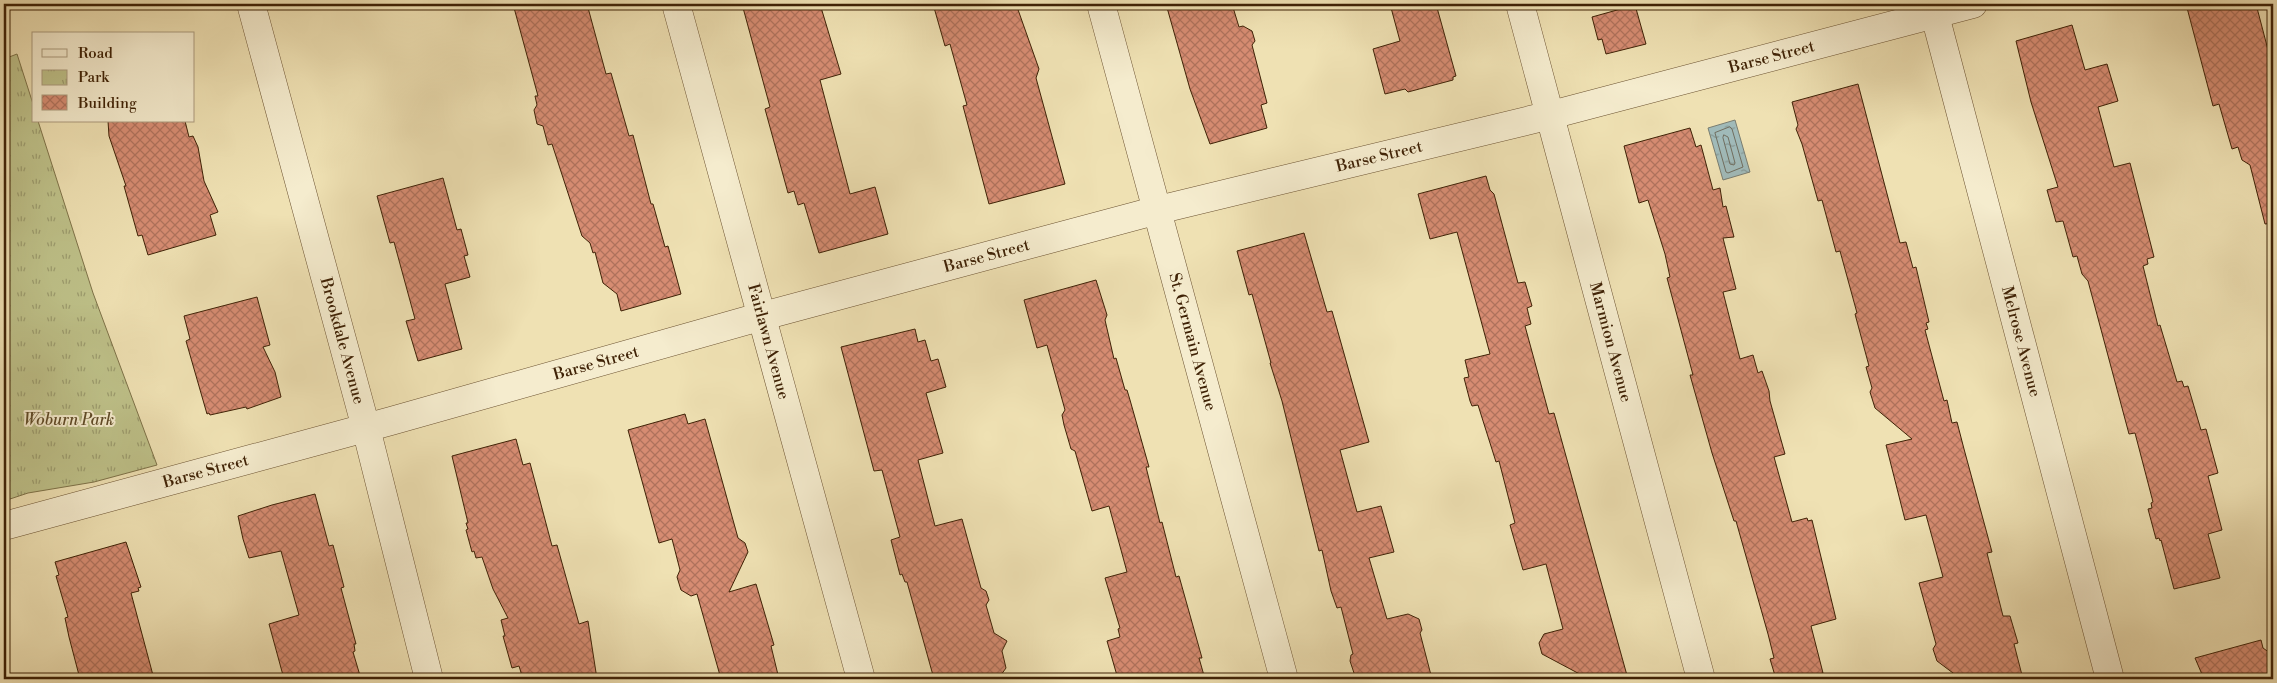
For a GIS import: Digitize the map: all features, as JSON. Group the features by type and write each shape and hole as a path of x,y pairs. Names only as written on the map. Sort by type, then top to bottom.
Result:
{"street":[{"name":"Brookdale Avenue","path":"251,4 366,428 429,679"},
{"name":"Fairlawn Avenue","path":"676,4 861,679"},
{"name":"St. Germain Avenue","path":"1101,4 1284,679"},
{"name":"Marmion Avenue","path":"1520,4 1701,679"},
{"name":"Barse Street","path":"4,526 366,428 763,316 1158,210 1551,115 1934,9 1973,4"},
{"name":"Melrose Avenue","path":"1934,9 2110,679"}],"green space":[{"name":"Woburn Park","path":"17,54 32,101 32,122 38,122 93,293 157,465 94,482 28,493 4,501 4,59"}],"water":[{"path":"1735,120 1750,172 1723,180 1708,128"}],"building":[{"path":"513,4 587,4 606,74 611,73 629,136 633,135 651,204 653,204 665,247 668,246 681,294 621,311 617,294 603,283 595,252 593,253 590,243 582,236 552,144 548,145 543,126 537,124 534,110 537,105 535,96 538,96"},
{"path":"742,4 820,4 841,74 820,80 850,194 875,187 888,234 819,253 804,203 798,205 794,191 788,193 765,109 770,107"},
{"path":"933,4 1016,4 1039,69 1036,78 1065,184 989,204 963,106 967,105 950,44 945,46"},
{"path":"1166,4 1232,4 1239,27 1243,26 1252,31 1255,41 1252,45 1267,103 1261,105 1267,128 1210,144 1190,89"},
{"path":"1390,4 1436,4 1456,76 1453,77 1453,80 1408,92 1405,89 1385,94 1373,49 1400,41"},
{"path":"2186,4 2256,4 2273,69 2273,223 2265,224 2250,165 2242,160 2238,147 2232,149 2219,104 2213,106"},
{"path":"1635,5 1646,44 1606,54 1602,39 1598,40 1592,17"},
{"path":"2072,25 2085,70 2107,64 2118,101 2098,107 2114,167 2130,163 2154,257 2147,259 2148,264 2143,266 2158,326 2160,325 2177,382 2182,381 2184,387 2188,386 2201,430 2206,429 2218,473 2208,476 2222,530 2208,534 2220,578 2174,589 2161,540 2159,538 2156,539 2148,509 2152,508 2151,503 2153,502 2135,433 2129,434 2088,281 2082,274 2077,256 2073,257 2063,221 2056,222 2047,190 2058,187 2031,102 2016,41"},
{"path":"1858,84 1900,243 1906,242 1913,268 1916,267 1929,322 1926,323 1928,329 1925,330 1944,401 1947,400 1952,423 1957,422 1992,552 1987,553 2003,616 2010,616 2018,643 2014,644 2023,679 1961,679 1937,661 1933,649 1936,644 1919,583 1943,577 1926,515 1905,520 1886,445 1912,439 1875,408 1866,367 1869,366 1855,314 1857,313 1840,251 1836,252 1822,200 1818,201 1796,129 1798,125 1792,102"},
{"path":"108,122 185,122 189,137 193,136 198,147 204,181 218,212 210,215 216,235 148,255 142,235 138,236 124,186 126,186 109,136"},
{"path":"1690,128 1696,147 1701,145 1713,190 1720,188 1723,207 1726,206 1734,237 1723,238 1736,289 1723,292 1740,359 1753,355 1758,373 1762,371 1785,454 1774,457 1792,522 1807,518 1808,521 1812,520 1836,619 1811,626 1823,673 1800,679 1776,679 1770,659 1774,658 1768,634 1736,521 1734,521 1712,453 1690,375 1693,375 1667,278 1670,277 1665,254 1648,200 1639,203 1624,146"},
{"path":"1486,176 1490,190 1494,194 1518,283 1525,282 1532,306 1527,308 1531,324 1525,326 1549,414 1554,413 1628,679 1589,679 1542,654 1539,643 1544,634 1563,629 1546,564 1523,570 1510,525 1515,523 1499,461 1496,462 1478,405 1472,406 1470,401 1464,378 1469,377 1465,360 1490,354 1457,232 1430,239 1418,194"},
{"path":"443,178 457,230 461,229 468,255 464,256 470,277 445,284 462,349 418,361 406,321 415,319 394,242 390,243 377,196"},
{"path":"1304,233 1327,312 1332,311 1369,442 1340,450 1357,512 1381,506 1394,552 1369,558 1387,619 1408,614 1419,619 1422,630 1420,633 1432,679 1356,679 1350,661 1353,654 1341,607 1337,608 1331,591 1322,550 1319,551 1282,401 1252,294 1249,295 1237,251"},
{"path":"1096,280 1107,315 1105,320 1114,359 1116,358 1125,390 1127,390 1130,400 1149,467 1146,467 1160,523 1162,522 1176,577 1179,576 1202,658 1199,658 1205,679 1118,679 1107,641 1120,637 1118,629 1120,628 1105,578 1127,572 1109,506 1092,511 1075,451 1071,449 1064,425 1062,415 1065,410 1047,345 1037,348 1024,300"},
{"path":"257,297 270,345 263,347 275,372 281,397 247,409 246,407 210,415 209,413 207,414 186,341 190,339 184,316"},
{"path":"915,329 918,342 925,340 931,361 938,359 946,387 926,393 943,453 918,460 935,526 962,519 981,588 986,591 989,600 986,605 994,633 1007,641 1002,651 1006,668 998,679 934,679 907,582 905,582 902,574 900,575 891,540 900,537 882,470 874,471 841,347"},
{"path":"685,414 688,424 705,419 738,538 745,543 748,552 729,592 756,584 774,645 771,646 779,679 721,679 697,594 691,596 681,590 677,577 680,570 672,539 659,543 628,430"},
{"path":"516,439 523,465 530,463 552,546 557,545 579,624 588,621 597,679 523,679 519,666 512,668 503,636 505,636 501,620 508,618 493,589 482,557 476,558 474,551 472,552 466,530 468,529 466,523 468,523 452,456"},
{"path":"315,494 329,546 333,545 344,587 341,588 356,644 354,644 355,651 353,652 361,679 284,679 269,624 299,615 281,551 249,558 243,539 238,516"},
{"path":"126,542 141,587 138,588 139,591 131,593 154,679 80,679 69,637 65,618 68,617 56,576 59,575 55,562"},
{"path":"2261,640 2263,648 2270,653 2273,663 2265,679 2204,679 2195,658"}]}
